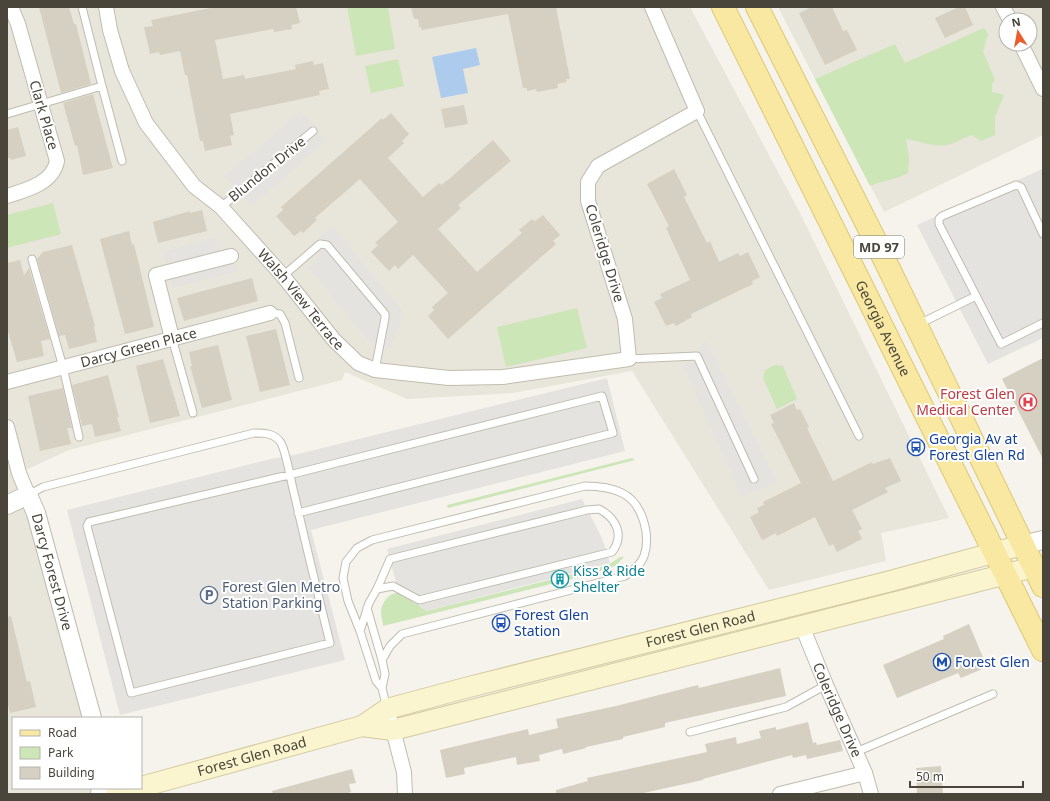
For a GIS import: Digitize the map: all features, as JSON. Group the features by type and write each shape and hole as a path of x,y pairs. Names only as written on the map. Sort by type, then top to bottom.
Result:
{"main road":[{"name":"Georgia Avenue","path":"722,7 996,552 1043,650"},
{"name":"MD 97","path":"757,7 917,325 1033,542 1040,573"},
{"name":"Forest Glen Road","path":"142,787 362,726 387,709 465,688 719,626 1033,542"},
{"name":"Forest Glen Road","path":"362,726 393,730 1006,574 1040,573"},
{"path":"116,794 134,789"}],"street":[{"name":"Clark Place","path":"7,196 47,180 55,170 57,161 12,7"},
{"name":"Walsh View Terrace","path":"106,7 110,30 122,71 146,123 194,186 221,207 283,276 334,340 358,363 375,370 449,378 503,377 629,359"},
{"path":"652,7 697,111"},
{"path":"1025,52 1043,89"},
{"name":"Coleridge Drive","path":"629,359 625,319 588,201 588,182 598,166 697,111"},
{"path":"172,338 156,275 231,256"},
{"name":"Darcy Green Place","path":"7,382 270,313"},
{"name":"Darcy Forest Drive","path":"7,427 19,473 36,513 92,717"},
{"path":"7,505 28,495"},
{"name":"Coleridge Drive","path":"802,626 865,773 871,794"},
{"path":"387,709 404,772 405,794"},
{"path":"780,794 865,773"}],"lane":[{"path":"82,7 122,161"},
{"path":"7,114 102,86"},
{"path":"697,111 859,436"},
{"name":"Blundon Drive","path":"221,207 313,131"},
{"path":"1043,234 1022,187 1016,185 942,216 939,219 939,224 1001,344 1043,323"},
{"path":"283,276 320,244 327,245 385,314 386,318 375,370"},
{"path":"32,260 63,367 80,437"},
{"path":"917,325 976,296"},
{"path":"270,313 280,314 285,323 298,378"},
{"path":"172,338 193,413"},
{"path":"629,359 697,356 754,479"},
{"path":"28,495 43,487 254,434 265,433 276,437 283,449 289,475 298,513 330,643 131,693 87,524 289,475 602,396 612,433 298,513"},
{"path":"382,660 390,646 402,634 625,576 637,567 644,557 647,542 645,524 637,506 623,493 604,486 585,486 372,540 357,548 346,562 343,578 348,601 360,631 376,681 382,688"},
{"path":"360,631 367,608 390,559 587,510 599,509 608,514 617,529 619,538 617,545 612,552 601,556 419,600 393,586 377,589"},
{"path":"367,608 385,674 382,688 387,709"},
{"path":"690,732 786,707 826,685"},
{"path":"856,752 994,694"}],"shaded area":[{"path":"7,7 690,7 801,215 949,518 881,533 886,561 769,590 632,371 513,393 407,399 345,372 342,380 69,450 19,473 92,717 12,717 12,789 101,789 100,794 7,794"},
{"path":"778,7 1043,7 1043,135 884,212"},
{"path":"301,111 326,141 251,206 225,176"},
{"path":"1042,169 1043,338 988,364 917,225"},
{"path":"333,227 404,313 390,349 369,341 309,268 321,257 311,245"},
{"path":"217,237 221,251 232,248 238,271 173,288 163,252"},
{"path":"706,341 777,482 742,497 684,367"},
{"name":"Forest Glen Metro Station Parking","path":"607,378 625,451 311,530 345,660 120,715 67,510"},
{"path":"582,499 602,538 610,563 427,611 399,593 387,549"}],"green space":[{"path":"347,7 388,7 395,49 356,56"},
{"path":"984,28 988,34 983,51 995,80 992,84 992,92 1004,95 995,117 995,135 981,141 972,135 951,144 940,146 906,139 909,158 908,173 870,186 815,79 895,44 905,63"},
{"path":"398,59 404,86 371,93 365,66"},
{"path":"53,203 61,234 7,248 7,215"},
{"path":"577,308 587,348 506,367 497,327"},
{"path":"775,365 783,366 797,399 777,409 763,378 765,370"},
{"path":"632,458 635,460 448,508 447,505"},
{"path":"620,557 624,557 615,566 595,573 383,626 381,613 382,606 389,596 395,593 399,593 427,611 608,565"}],"water":[{"path":"476,48 480,65 463,69 468,93 441,98 432,57"}],"building":[{"path":"39,7 69,7 74,24 76,24 91,84 61,93"},
{"path":"215,7 296,7 300,23 291,25 292,29 274,32 273,29 215,40 223,79 244,75 245,79 296,69 295,65 313,61 314,65 323,63 329,89 319,91 320,95 230,114 234,135 230,136 232,145 205,151 203,141 200,141 187,75 185,75 180,51 160,55 159,52 150,54 144,27 153,26 151,20"},
{"path":"411,7 556,7 570,79 566,79 567,82 557,84 558,88 548,90 537,92 536,89 527,91 527,88 523,88 508,14 422,30 421,27 419,27 418,19 414,19"},
{"path":"812,7 832,7 843,31 847,30 857,50 825,65 799,13"},
{"path":"959,7 965,7 973,25 945,38 935,18"},
{"path":"93,94 113,168 83,175 77,145 75,146 63,103"},
{"path":"464,105 468,124 445,128 441,109"},
{"path":"391,113 409,134 402,141 404,143 388,158 423,197 439,183 441,185 448,180 493,140 511,161 458,205 461,208 438,229 477,272 522,233 519,230 532,219 535,221 543,215 560,235 553,241 556,244 448,339 428,316 434,310 432,307 448,293 413,255 398,269 395,265 389,271 371,252 378,245 375,243 398,222 360,179 315,218 317,220 303,233 301,231 294,236 276,216 283,210 281,207 382,118 383,120"},
{"path":"18,127 26,156 11,160 10,158 7,158 7,130"},
{"path":"674,169 687,195 684,197 707,243 710,241 719,262 738,253 740,256 748,252 760,277 752,281 753,284 691,314 692,317 676,326 674,323 666,326 654,302 662,298 660,294 690,280 666,228 669,226 647,184"},
{"path":"202,210 207,231 158,243 153,222 190,211 190,213"},
{"path":"129,231 132,245 134,244 154,327 125,334 100,239"},
{"path":"72,245 95,326 97,342 69,349 65,335 59,336 37,259 43,252"},
{"path":"20,260 24,275 29,268 50,339 41,341 44,356 17,362 7,328 7,263"},
{"path":"252,278 258,301 184,321 177,298"},
{"path":"276,329 290,385 260,392 246,336"},
{"path":"218,345 232,400 202,408 190,366 192,366 189,352"},
{"name":"Forest Glen Medical Center","path":"1043,358 1043,459 1002,379"},
{"path":"163,359 180,416 150,423 136,366"},
{"path":"108,375 119,417 117,417 121,431 95,437 92,424 82,426 72,385"},
{"path":"63,388 72,428 67,428 71,444 40,451 28,396"},
{"path":"794,403 797,410 800,409 809,427 807,428 833,481 872,462 873,464 890,458 901,481 885,488 888,492 852,510 862,529 858,531 862,539 837,552 833,544 829,546 815,517 777,536 776,533 762,540 750,517 759,512 757,508 764,505 763,502 801,483 771,424 774,423 770,415"},
{"path":"11,616 27,682 30,681 36,707 10,713 7,700 7,617"},
{"path":"969,624 987,667 961,678 958,673 897,698 883,665 944,639 943,636"},
{"path":"780,668 786,696 665,723 665,727 563,754 562,749 539,755 540,761 517,765 516,757 464,768 465,774 446,778 440,750 528,729 529,735 558,728 556,719 616,706 698,685 699,688"},
{"path":"808,722 813,743 816,742 817,745 840,740 843,751 807,759 806,755 793,758 792,755 703,780 639,794 556,794 556,790 588,781 587,778 707,752 705,744 736,737 737,744 761,738 759,731 776,727 776,730"},
{"path":"941,766 943,794 917,794 916,768"},
{"path":"352,769 356,783 349,784 351,792 345,794 273,794 272,791"}],"place":[{"name":"Forest Glen Medical Center","path":"1028,402"},
{"name":"Georgia Av at Forest Glen Rd","path":"916,447"},
{"name":"Kiss & Ride Shelter","path":"560,579"},
{"name":"Forest Glen Metro Station Parking","path":"209,595"},
{"name":"Forest Glen Station","path":"501,623"},
{"name":"Forest Glen","path":"942,662"}]}
